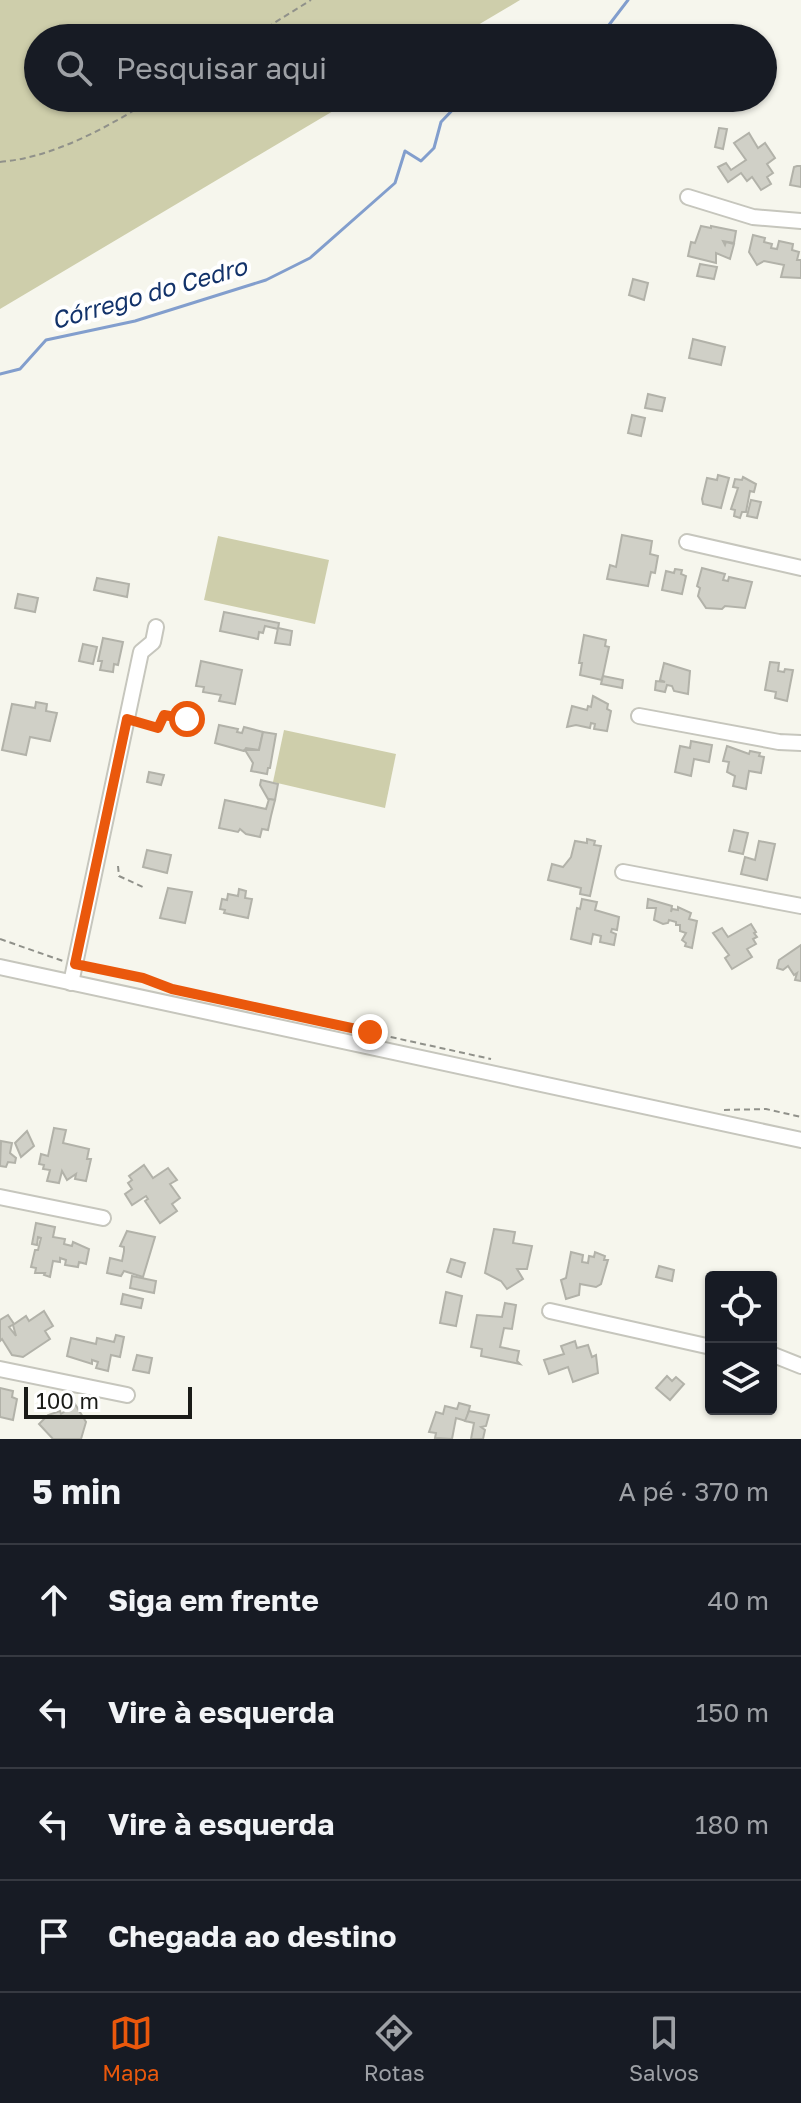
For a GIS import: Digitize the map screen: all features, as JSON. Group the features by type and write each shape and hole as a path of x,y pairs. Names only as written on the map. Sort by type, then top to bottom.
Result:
{"street":[{"path":"688,197 753,217 801,221"},
{"path":"687,542 801,568"},
{"path":"71,983 141,652 153,642 156,627"},
{"path":"639,716 779,742 801,743"},
{"path":"623,872 801,906"},
{"path":"0,967 801,1140"},
{"path":"0,1197 103,1218"},
{"path":"550,1311 705,1346"},
{"path":"777,1356 801,1366"},
{"path":"0,1369 127,1395"}],"path":[{"path":"272,24 311,0"},
{"path":"0,162 31,159 76,140 128,112"},
{"path":"127,719 158,728 164,715 191,719"},
{"path":"118,866 119,876 145,888"},
{"path":"0,939 75,964 143,978 172,989 494,1060"},
{"path":"723,1110 766,1109 801,1117"}],"green space":[{"path":"0,0 520,0 480,24 24,24 24,112 331,112 0,309"},
{"path":"218,536 329,560 315,624 204,600"},
{"path":"284,730 396,754 385,808 273,782"}],"building":[{"path":"719,128 727,129 723,149 715,147"},
{"path":"749,133 758,148 765,143 775,158 767,164 773,173 767,177 771,184 761,190 752,177 747,181 741,173 728,182 718,167 726,163 731,170 746,160 734,143"},
{"path":"801,166 801,187 790,185 794,167"},
{"path":"701,226 736,231 734,243 723,241 725,245 726,242 734,244 730,259 716,253 716,263 688,256 691,242 695,243"},
{"path":"753,235 765,238 764,242 772,244 771,248 777,249 779,241 793,244 792,250 799,252 797,260 801,260 801,278 781,277 784,265 764,261 757,265 749,252"},
{"path":"700,264 717,267 714,279 697,276"},
{"path":"633,279 648,283 644,300 629,295"},
{"path":"693,339 725,347 721,365 689,358"},
{"path":"648,394 665,398 662,411 645,408"},
{"path":"632,415 645,418 641,436 628,433"},
{"path":"718,475 729,478 721,508 703,504 702,499 707,478 717,480"},
{"path":"743,477 756,484 754,492 750,491 746,512 742,512 740,518 734,516 735,510 731,509 738,488 733,487 735,479 742,480"},
{"path":"751,500 761,502 757,518 747,516"},
{"path":"622,535 652,541 650,554 658,556 655,573 651,572 648,586 607,579 610,565 616,567"},
{"path":"702,568 725,574 723,580 728,581 729,577 752,582 745,608 706,608 698,596 700,588 697,586"},
{"path":"675,569 682,570 681,574 686,576 682,594 662,590 666,571 674,573"},
{"path":"97,578 129,584 127,597 94,590"},
{"path":"18,594 38,598 35,612 15,608"},
{"path":"224,612 279,623 278,629 265,626 263,633 259,632 258,639 220,631"},
{"path":"278,628 292,631 290,645 275,643"},
{"path":"584,635 606,640 605,646 609,647 602,680 580,675"},
{"path":"103,638 123,642 118,665 114,664 113,672 100,670 102,661 98,661"},
{"path":"83,644 97,647 93,664 79,661"},
{"path":"201,661 242,670 235,704 219,701 221,695 203,692 204,687 196,686"},
{"path":"770,662 779,663 778,671 793,670 787,701 775,698 776,692 765,690"},
{"path":"664,663 690,671 688,694 674,691 672,686 667,685 665,692 655,690 656,681 665,682 660,680"},
{"path":"603,676 623,680 622,688 601,684"},
{"path":"593,696 608,704 607,709 611,711 607,731 594,729 595,724 591,723 590,728 567,727 572,706 587,710 588,706 591,707"},
{"path":"36,702 47,704 46,711 57,713 50,741 30,737 26,755 2,750 12,704 35,708"},
{"path":"219,725 238,729 237,732 242,733 244,727 263,732 259,750 246,748 244,751 215,743"},
{"path":"263,732 276,734 267,774 251,771 253,763 245,750 259,750"},
{"path":"691,741 712,745 709,762 694,759 691,776 675,772 680,746 690,748"},
{"path":"727,746 749,754 750,751 760,753 759,756 764,757 761,773 749,771 746,789 733,786 735,776 727,772 729,762 723,761"},
{"path":"149,772 164,775 161,785 147,782"},
{"path":"261,780 278,784 275,800 268,799 260,785"},
{"path":"269,799 275,800 268,830 262,829 260,837 246,834 240,829 238,832 219,828 225,800 266,809"},
{"path":"734,830 748,833 743,854 729,851"},
{"path":"587,839 601,846 590,896 580,894 581,888 548,880 552,864 563,867 571,857 575,841 587,843"},
{"path":"759,841 775,844 767,880 741,874 745,857 755,860"},
{"path":"147,850 171,855 167,873 143,867"},
{"path":"168,888 192,892 185,923 160,918"},
{"path":"239,889 246,891 245,898 252,899 248,918 224,913 225,910 220,909 222,899 227,900 228,894 238,896"},
{"path":"582,899 597,902 595,910 619,917 617,930 612,929 611,932 616,934 614,945 600,942 601,936 593,934 591,944 571,939 577,908 580,909"},
{"path":"648,899 672,906 671,912 672,909 678,910 678,907 691,913 689,919 697,921 692,948 685,946 682,940 686,933 680,931 680,925 676,922 669,920 663,924 654,920 656,908 647,908"},
{"path":"751,924 757,937 753,939 756,944 747,949 752,957 732,969 725,958 729,955 713,933 722,928 728,937"},
{"path":"801,945 801,981 795,980 797,973 794,975 788,966 783,970 777,968 779,960"},
{"path":"54,1128 66,1130 63,1143 89,1149 87,1159 91,1159 86,1181 75,1179 76,1174 67,1180 62,1171 59,1183 47,1181 50,1170 43,1169 44,1165 39,1164 41,1154 48,1156"},
{"path":"27,1131 34,1146 21,1157 15,1143"},
{"path":"1,1141 12,1143 10,1153 16,1158 15,1163 8,1162 6,1167 0,1166"},
{"path":"144,1165 153,1178 168,1168 177,1180 170,1184 180,1198 172,1204 177,1211 160,1223 145,1201 148,1199 146,1196 132,1205 125,1194 132,1189 128,1183 132,1180 129,1176"},
{"path":"36,1223 55,1227 53,1237 65,1239 64,1244 72,1246 73,1242 89,1249 86,1264 79,1262 78,1267 65,1265 66,1260 60,1258 60,1262 53,1261 50,1277 45,1273 35,1273 36,1268 31,1267 41,1238 38,1237 37,1245 32,1244"},
{"path":"494,1229 515,1232 513,1243 532,1246 527,1269 517,1269 523,1279 507,1289 501,1281 485,1273"},
{"path":"127,1231 155,1237 143,1277 124,1271 121,1276 107,1273 110,1258 122,1261 124,1247 120,1246"},
{"path":"571,1252 583,1255 582,1262 588,1263 589,1256 594,1257 595,1252 608,1260 601,1284 596,1287 580,1284 579,1295 566,1299 561,1280 566,1278"},
{"path":"451,1259 465,1263 461,1277 447,1272"},
{"path":"659,1266 674,1270 672,1281 656,1277"},
{"path":"132,1276 156,1281 154,1293 130,1288"},
{"path":"446,1292 462,1296 456,1326 440,1323"},
{"path":"123,1294 143,1299 141,1308 121,1304"},
{"path":"505,1303 516,1305 512,1329 504,1328 500,1347 519,1351 517,1361 520,1364 481,1356 482,1349 471,1347 477,1315 502,1317"},
{"path":"44,1311 53,1326 45,1331 50,1339 23,1357 12,1355 2,1339 0,1341 0,1320 8,1315 14,1324 9,1327 16,1336 13,1325 26,1316 29,1321"},
{"path":"116,1335 124,1337 120,1357 111,1355 108,1371 96,1368 98,1362 92,1360 92,1364 67,1356 71,1338 96,1344 97,1338 114,1342"},
{"path":"575,1341 577,1348 588,1345 592,1357 596,1355 598,1373 573,1382 568,1367 549,1374 544,1360 564,1354 561,1346"},
{"path":"137,1355 152,1358 149,1373 133,1370"},
{"path":"667,1376 672,1381 676,1377 684,1384 670,1400 656,1388"},
{"path":"0,1388 13,1391 12,1397 17,1399 13,1420 0,1417"},
{"path":"459,1403 470,1406 466,1421 456,1418 452,1439 435,1438 436,1433 429,1432 436,1412 443,1414 445,1406 457,1409"},
{"path":"75,1404 86,1422 81,1439 53,1439 39,1424 48,1415 60,1411 61,1414"},
{"path":"469,1411 489,1415 486,1426 481,1427 485,1430 483,1439 471,1439 474,1423 465,1421"}],"waterway":[{"name":"Córrego do Cedro","path":"610,24 628,0"},
{"name":"Córrego do Cedro","path":"0,374 20,369 46,340 135,321 266,280 310,258 395,183 405,151 421,161 434,148 441,122 451,112"}],"route":[{"path":"187,719 164,715 158,728 127,719 75,964 143,978 172,989 370,1032"}]}
